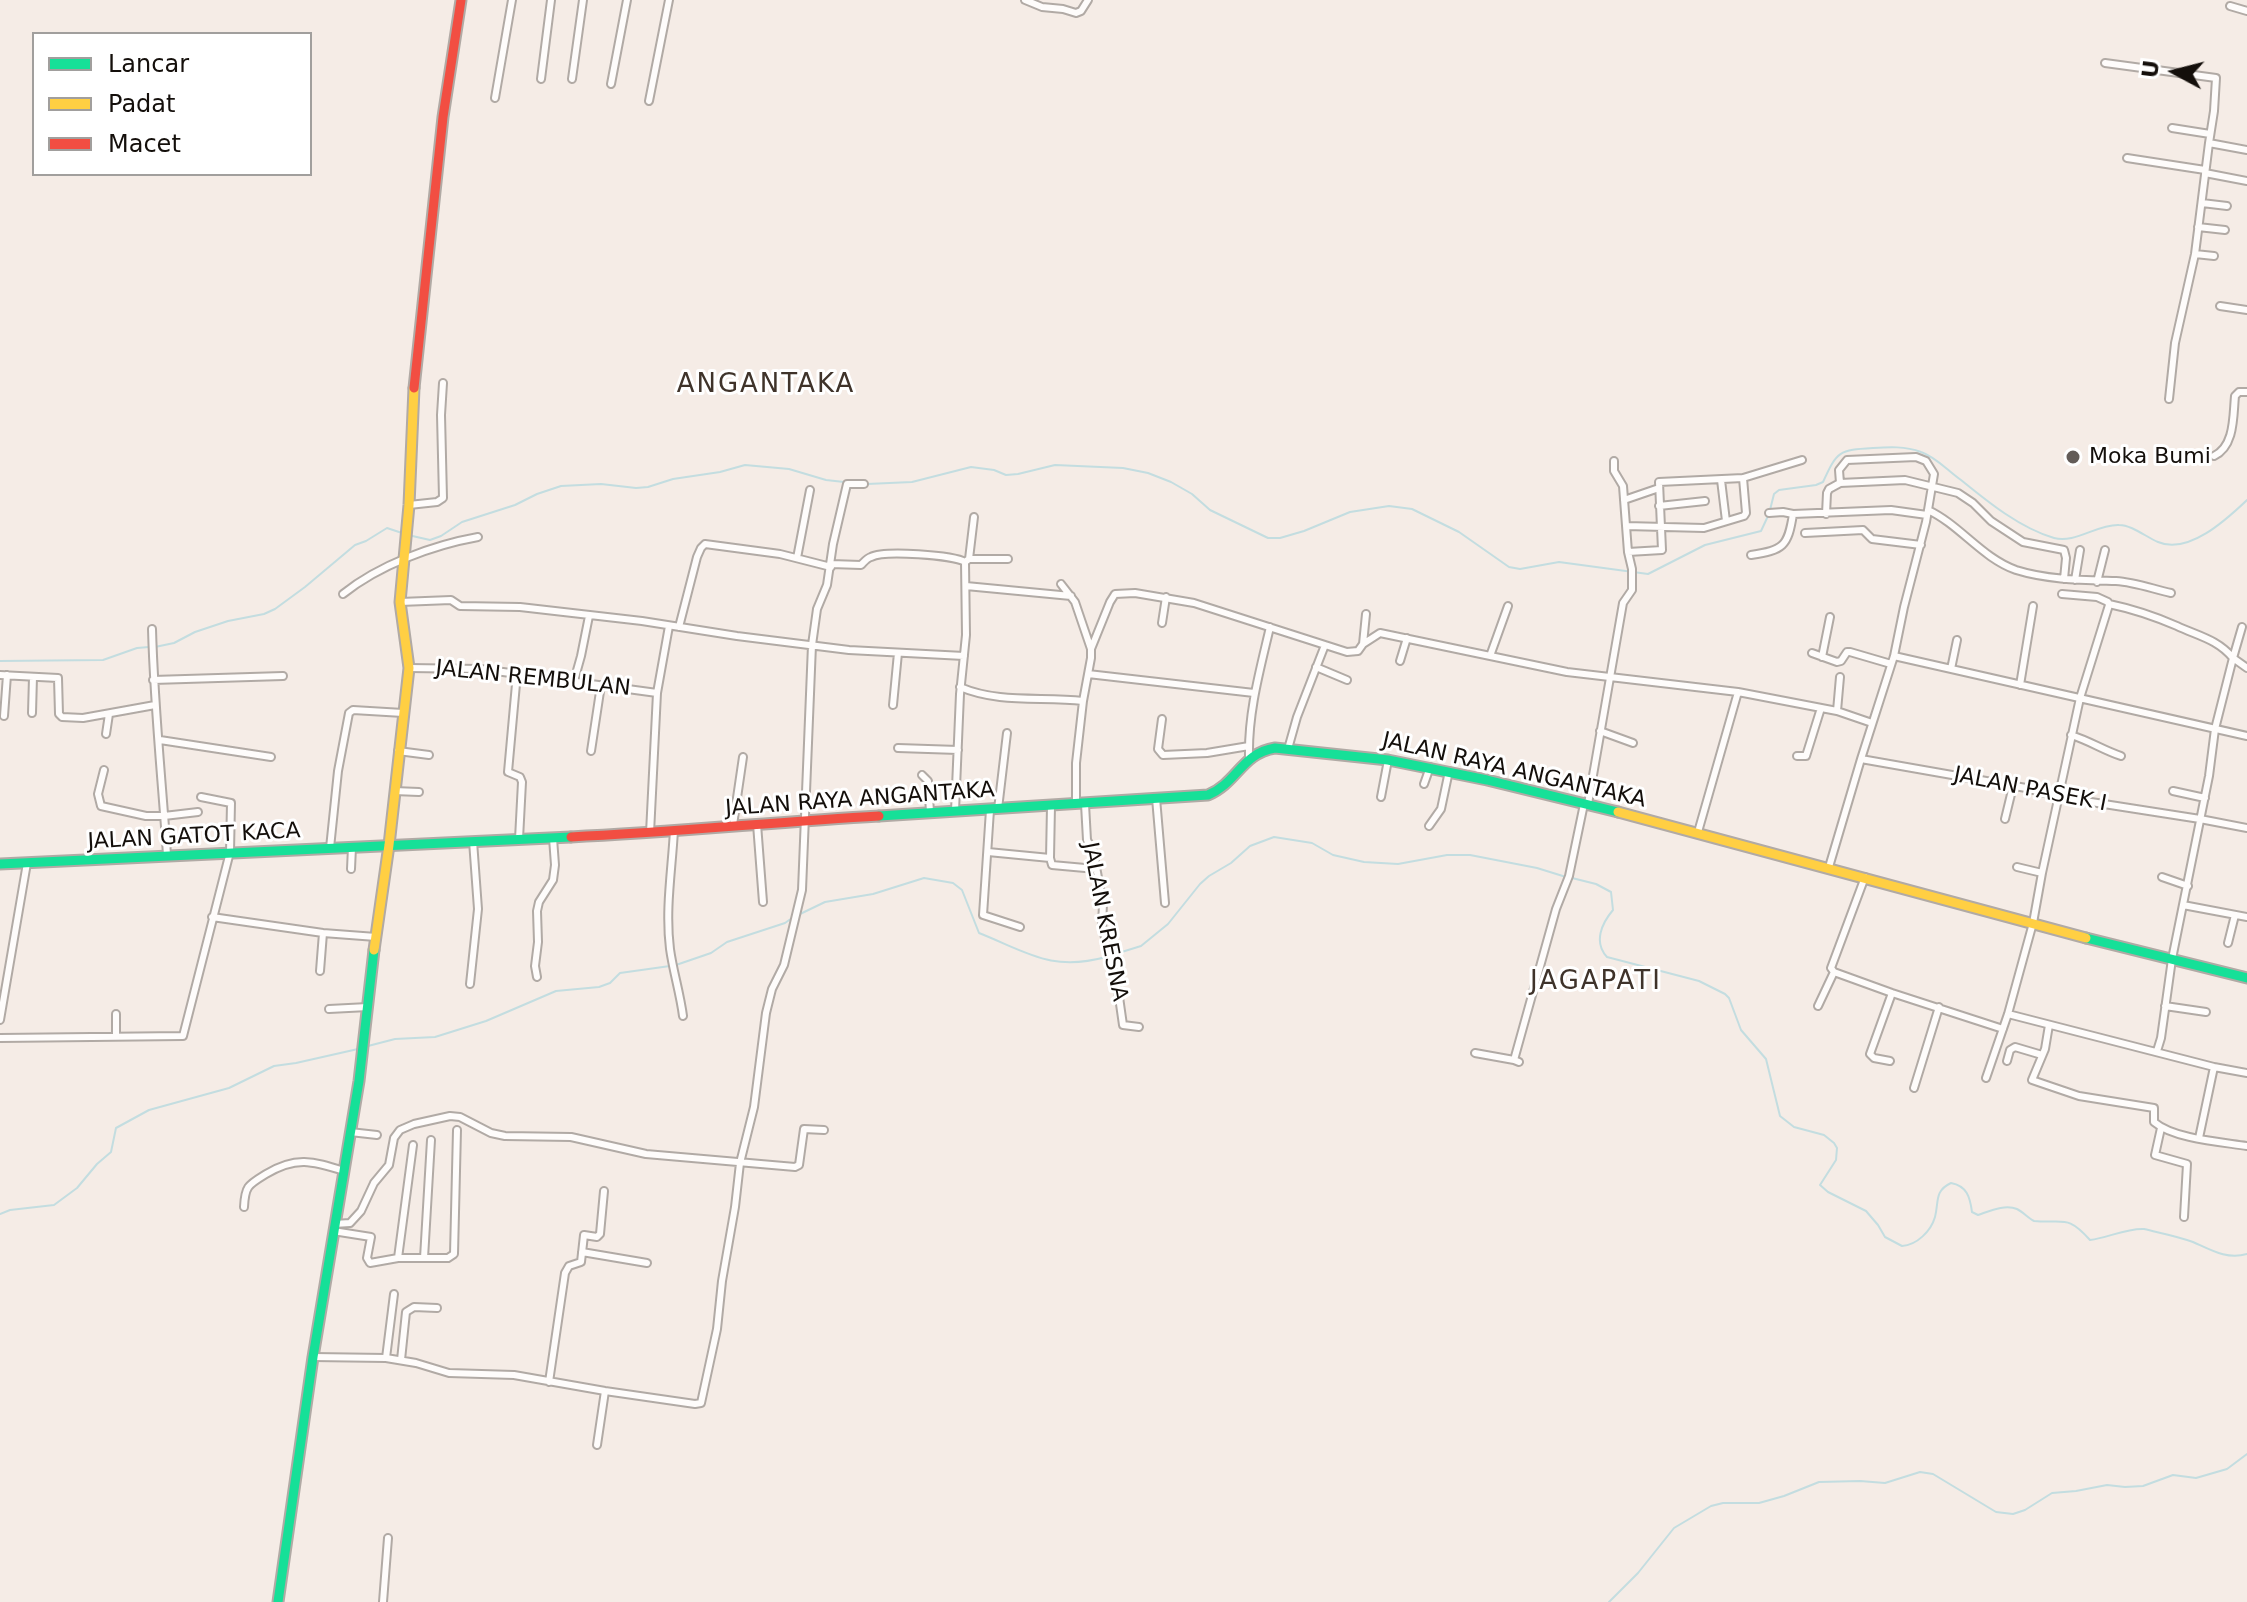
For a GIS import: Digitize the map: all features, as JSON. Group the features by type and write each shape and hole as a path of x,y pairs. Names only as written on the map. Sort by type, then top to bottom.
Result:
{"main road":[{"path":"278,1602 313,1357 350,1132 389,845 409,668 400,602 409,505 415,372 443,117 461,0"},
{"name":"JALAN RAYA ANGANTAKA","path":"389,845 650,833 1216,793 1225,788 1250,757 1263,749 1288,749 1388,760 1449,771 1698,832 2247,978"},
{"name":"JALAN GATOT KACA","path":"0,864 389,845"}],"street":[{"path":"495,98 512,0"},
{"path":"541,79 551,0"},
{"path":"572,79 583,0"},
{"path":"611,84 627,0"},
{"path":"649,101 669,0"},
{"path":"1025,0 1042,7 1075,13 1081,11 1088,0"},
{"path":"2230,6 2247,11"},
{"path":"2105,63 2216,78 2195,254 2175,343 2169,399"},
{"path":"2172,128 2210,134"},
{"path":"2209,143 2247,150"},
{"path":"2127,158 2247,181"},
{"path":"2202,203 2227,206"},
{"path":"2198,227 2225,230"},
{"path":"2195,254 2214,256"},
{"path":"2220,306 2247,310"},
{"path":"409,505 437,502 443,498 443,383"},
{"path":"2214,456 2223,450 2228,438 2234,419 2235,396 2239,392 2247,392"},
{"path":"1829,867 1894,656 1934,486 1933,469 1926,461 1916,457 1847,460 1840,468 1840,483"},
{"path":"1628,552 1662,551 1660,482 1743,478 1802,460"},
{"path":"1475,1053 1516,1061 1556,909 1569,876 1586,804 1623,603 1631,592 1632,569 1623,486 1614,471 1614,461"},
{"path":"1626,526 1704,528 1745,515 1743,478"},
{"path":"1721,480 1726,521"},
{"path":"1826,514 1828,490 1840,483 1905,480 1934,486 1962,495 1991,521 2023,542 2064,550 2064,579"},
{"path":"313,1357 386,1358 449,1373 514,1375 701,1403 717,1329 740,1163 754,1107 769,1002 784,965 800,906 804,872 812,645 817,609 826,590 847,484 864,484"},
{"path":"1624,500 1659,488"},
{"path":"797,558 810,490"},
{"path":"1659,506 1705,501"},
{"path":"1769,513 1826,514 1891,510 1926,519 1944,518 1988,554 2015,569 2064,579 2117,581 2171,593"},
{"path":"1751,555 1771,552 1782,546 1790,536 1793,514"},
{"path":"955,812 967,560 974,517"},
{"path":"1805,533 1863,530 1872,539 1921,545"},
{"path":"343,594 357,582 402,560 447,542 478,537"},
{"path":"679,627 697,557 704,545 736,547 831,566 861,565 871,556 906,554 967,560 1008,559"},
{"path":"2075,580 2080,550"},
{"path":"2097,582 2105,550"},
{"path":"1061,584 1075,602 1091,649"},
{"path":"966,586 1071,596"},
{"path":"1091,649 1115,594 1135,593 1194,603 1352,652 1358,651 1378,634 1567,672 1738,692 1837,711 1872,723"},
{"path":"2062,594 2097,597 2109,604 2158,618 2208,638 2247,668"},
{"path":"1162,623 1166,597"},
{"path":"400,602 451,600 458,606 520,607 812,645 964,656"},
{"path":"1986,1078 2008,1014 2033,923 2071,735 2109,604"},
{"path":"1490,656 1508,606"},
{"path":"2020,685 2033,606"},
{"path":"1363,644 1366,614"},
{"path":"574,681 589,616"},
{"path":"1822,657 1830,617"},
{"path":"650,833 657,693 669,626"},
{"path":"1250,757 1254,693 1270,627"},
{"path":"2157,1051 2215,729 2242,627"},
{"path":"152,629 167,855"},
{"path":"1400,661 1407,638"},
{"path":"1951,669 1957,640"},
{"path":"1288,749 1325,645"},
{"name":"JALAN KRESNA","path":"1091,649 1076,763 1081,804 1087,840 1093,851 1103,904 1102,925 1123,1025 1139,1027"},
{"path":"1812,653 1839,661 1847,652 1891,664"},
{"path":"893,705 898,653"},
{"path":"1894,656 2247,736"},
{"path":"1316,667 1347,680"},
{"name":"JALAN REMBULAN","path":"409,668 517,673 657,693"},
{"path":"517,673 508,772 519,776 522,782 519,839"},
{"path":"1088,674 1254,693"},
{"path":"4,716 3,675 58,678 59,714 62,717 83,718 155,705"},
{"path":"153,680 283,676"},
{"path":"32,713 33,677"},
{"path":"1837,711 1840,677"},
{"path":"591,751 601,685"},
{"path":"960,687 997,698 1083,701"},
{"path":"1698,832 1738,692"},
{"path":"1797,756 1805,757 1808,752 1821,708"},
{"path":"330,848 336,785 349,713 353,710 403,713"},
{"path":"106,734 109,714"},
{"path":"1162,719 1158,749 1163,755 1207,753 1249,746"},
{"path":"1600,731 1633,743"},
{"path":"1007,733 988,852 983,915 1020,927"},
{"path":"2071,735 2121,756"},
{"path":"160,740 271,757"},
{"path":"898,748 958,750"},
{"path":"398,751 429,755"},
{"path":"733,825 743,757"},
{"name":"JALAN PASEK I","path":"1861,759 2059,797 2247,828"},
{"path":"1381,797 1388,760"},
{"path":"1424,784 1430,767"},
{"path":"104,770 98,794 101,806 164,816 198,812"},
{"path":"1429,826 1441,809 1449,771"},
{"path":"922,775 928,781 930,812"},
{"path":"2005,819 2013,786"},
{"path":"394,791 419,792"},
{"path":"2173,791 2205,798"},
{"path":"0,1038 183,1036 230,852 231,802 201,797"},
{"path":"1156,798 1165,903"},
{"path":"1051,806 1052,865 1096,869"},
{"path":"757,824 763,902"},
{"path":"674,830 669,928 683,1016"},
{"path":"537,977 537,911 554,876 553,837"},
{"path":"470,984 478,909 473,841"},
{"path":"351,869 352,847"},
{"path":"988,852 1050,858"},
{"path":"0,1020 27,863"},
{"path":"2017,867 2042,873"},
{"path":"1865,877 1831,968 1834,972 2003,1029"},
{"path":"2162,877 2188,886"},
{"path":"2183,905 2247,917"},
{"path":"2228,943 2235,915"},
{"path":"212,917 323,933 376,937"},
{"path":"320,971 323,933"},
{"path":"1818,1006 1834,972"},
{"path":"1890,1061 1874,1058 1870,1054 1892,993"},
{"path":"2165,1006 2206,1012"},
{"path":"329,1009 368,1007"},
{"path":"1914,1088 1939,1007"},
{"path":"116,1014 116,1036"},
{"path":"2008,1014 2247,1073"},
{"path":"2049,1025 2032,1080 2091,1098 2154,1108 2154,1122 2161,1128 2247,1146"},
{"path":"2007,1061 2010,1050 2015,1047 2042,1055"},
{"path":"2199,1138 2214,1067"},
{"path":"333,1228 350,1223 361,1211 374,1183 389,1165 394,1138 400,1130 450,1116 505,1136 571,1137 646,1154 797,1166 804,1129 824,1130"},
{"path":"2161,1128 2155,1155 2187,1164 2184,1217"},
{"path":"333,1228 371,1237 367,1258 370,1263 398,1258 453,1256 457,1130"},
{"path":"350,1132 377,1135"},
{"path":"424,1258 431,1140"},
{"path":"398,1258 413,1145"},
{"path":"244,1207 248,1185 284,1163 315,1163 344,1171"},
{"path":"549,1382 565,1273 569,1266 580,1263 584,1235 597,1237 600,1234 604,1191"},
{"path":"582,1252 647,1263"},
{"path":"386,1358 394,1294"},
{"path":"401,1360 406,1312 414,1307 437,1308"},
{"path":"597,1445 605,1391"},
{"path":"383,1602 388,1538"}],"waterway":[{"path":"1770,510 1774,494 1779,490 1823,482 1840,454 1885,447 1926,454 2005,514 2054,538 2070,538 2119,525 2158,542 2182,544 2206,533 2247,500"},
{"path":"408,535 430,540 462,522 561,486 601,484 648,487 745,465 789,469 844,482"},
{"path":"867,484 912,482 971,467 1006,475 1055,465 1123,468 1171,482 1192,494 1210,510 1268,538 1304,531 1350,512 1389,506 1412,509 1459,532 1509,567 1520,569 1559,562 1648,574 1705,545 1761,531 1768,516"},
{"path":"155,647 174,643 228,621 275,609 355,545 387,528 402,533"},
{"path":"0,661 103,660 149,647"},
{"path":"1112,955 1141,946 1168,924 1209,876 1231,863 1250,846 1274,837 1312,843 1333,855 1364,862 1398,864 1447,855 1470,855 1566,877"},
{"path":"798,915 825,902 873,894 924,878 953,883 962,890 979,933 1054,961 1087,961 1106,957"},
{"path":"1572,878 1596,884 1611,892 1613,910 1605,921 1600,939 1607,957 1699,981 1729,998 1741,1030 1766,1059 1780,1116 1794,1127 1824,1135 1837,1148 1836,1160 1820,1185 1866,1211 1885,1237 1902,1246 1923,1236 1935,1217 1940,1193 1951,1183 1964,1190 1972,1212 1978,1215 2008,1207 2019,1210 2034,1221 2070,1223 2090,1240 2144,1229 2187,1240 2226,1255 2247,1254"},
{"path":"676,965 792,918"},
{"path":"368,1046 395,1039 435,1037 486,1021 556,991 599,987 610,983 620,973 670,966"},
{"path":"0,1214 54,1205 77,1188 111,1152 116,1128 149,1110 229,1088 274,1066 358,1049"},
{"path":"1609,1602 1638,1573 1674,1528 1711,1506 1723,1503 1759,1503 1819,1482 1885,1483 1920,1472 1933,1474 1996,1512 2013,1514 2052,1493 2107,1485 2143,1486 2173,1475 2196,1478 2227,1469 2247,1454"}],"traffic: fast":[{"path":"879,816 1208,795 1218,790 1255,756 1275,748 1388,760 1618,812"},
{"path":"0,864 571,837"},
{"path":"2086,938 2247,978"},
{"path":"278,1602 313,1357 359,1081 374,950"}],"traffic: slow":[{"path":"374,950 409,668 400,602 409,505 414,388"},
{"path":"1618,812 2086,938"}],"traffic: jam":[{"path":"414,388 443,117 461,0"},
{"path":"571,837 879,816"}],"place":[{"name":"Moka Bumi","path":"2073,457"}],"district":[{"name":"ANGANTAKA","path":"766,385"},
{"name":"JAGAPATI","path":"1596,982"}]}
